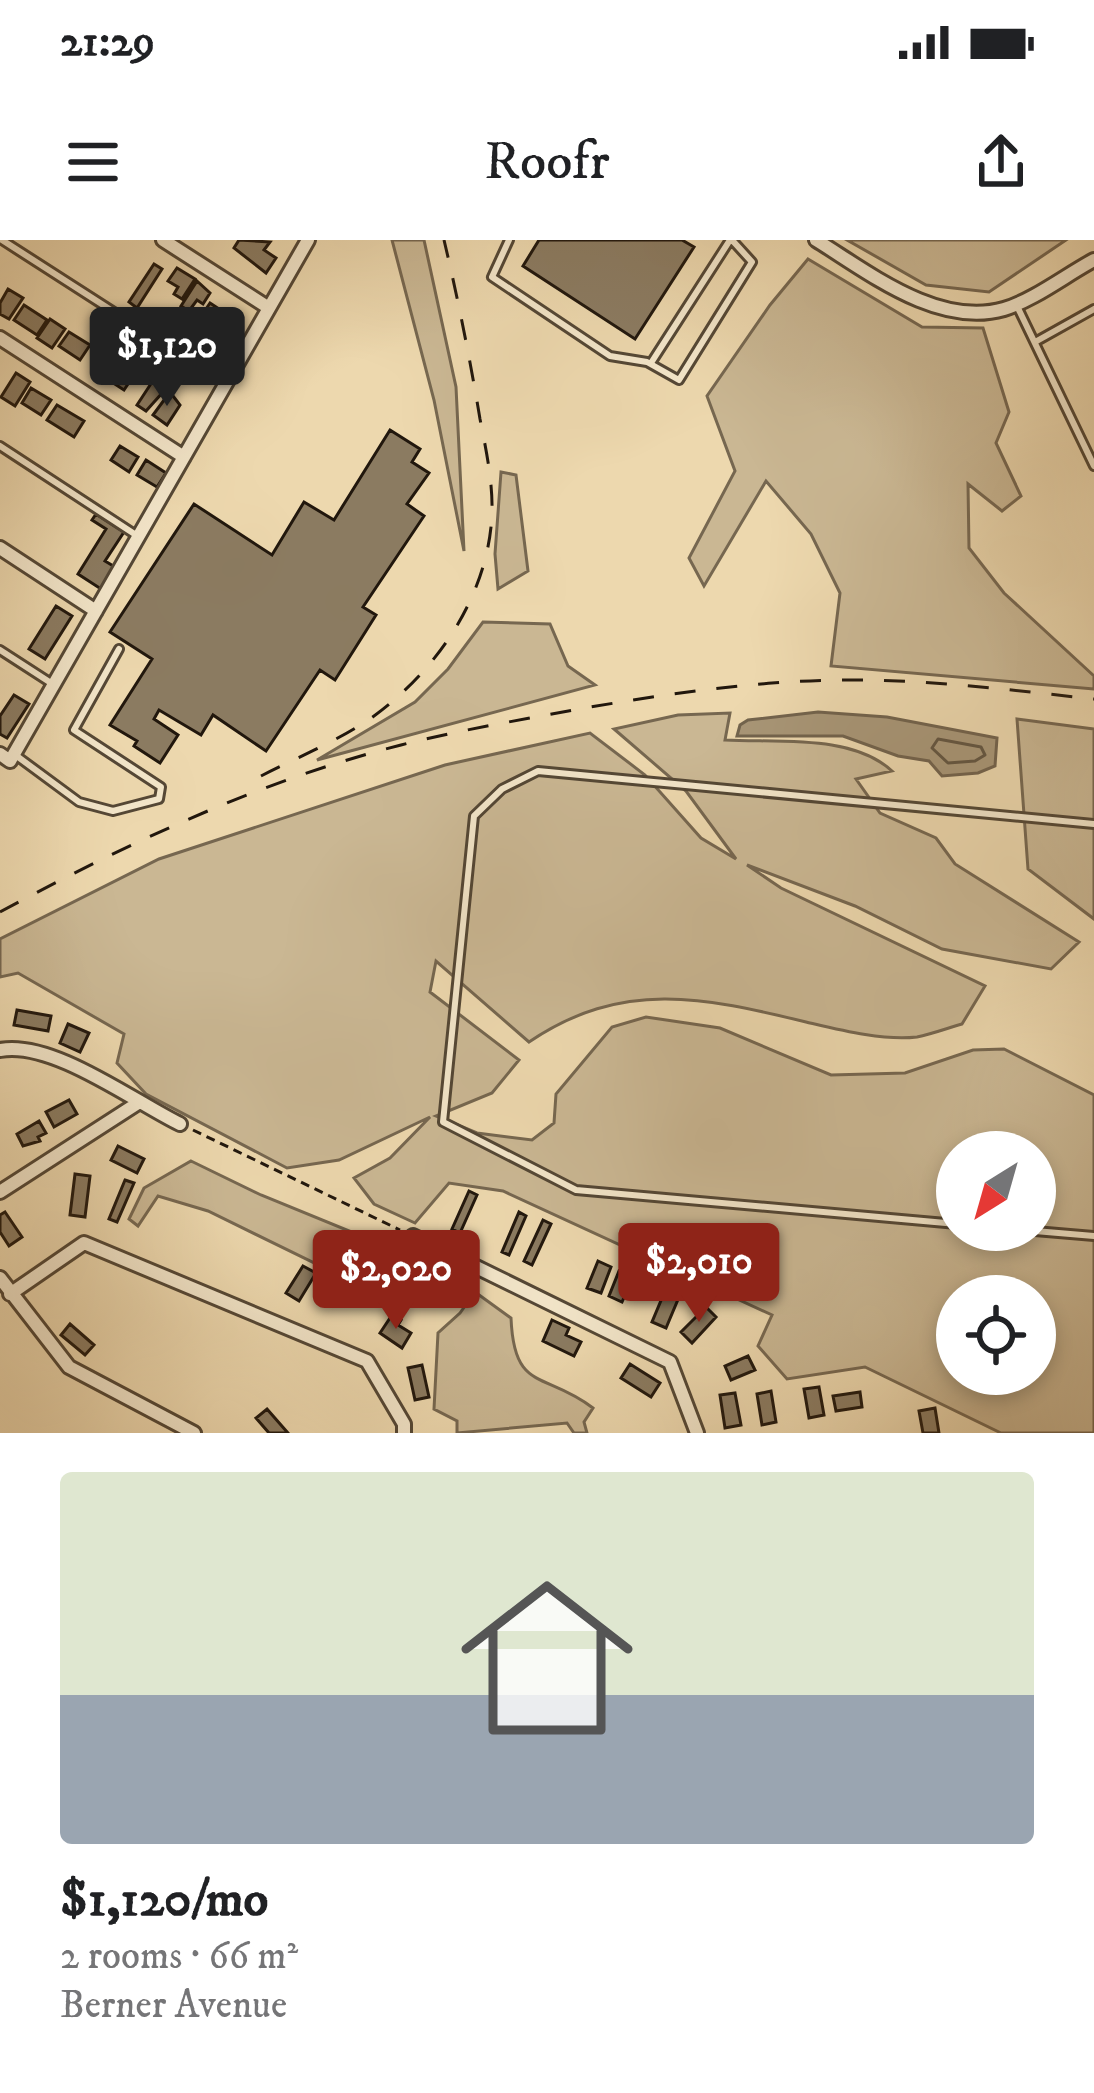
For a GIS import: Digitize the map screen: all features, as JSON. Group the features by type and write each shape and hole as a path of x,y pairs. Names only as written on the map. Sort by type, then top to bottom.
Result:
{"street":[{"path":"163,240 269,308"},
{"path":"8,757 54,685 308,240"},
{"path":"816,240 899,291 973,312 1004,308 1094,260"},
{"path":"0,338 184,457"},
{"path":"0,548 96,611"},
{"path":"0,1050 34,1051 64,1062 180,1124"},
{"path":"0,1192 138,1103"},
{"path":"413,1236 670,1362 697,1433"},
{"path":"10,1294 84,1243 368,1360 404,1424 404,1433"},
{"path":"0,1278 69,1367 194,1433"}],"lane":[{"path":"2,240 226,384"},
{"path":"509,240 492,277 610,356 650,363 679,380 752,262 731,240 650,363"},
{"path":"1015,303 1094,466"},
{"path":"1035,342 1094,310"},
{"path":"0,446 139,537"},
{"path":"8,757 79,802 112,811 159,799 161,787 74,730 118,649"},
{"path":"0,650 54,685"},
{"path":"936,1222 576,1190 442,1122 474,816 502,789 538,771 1094,824"},
{"path":"1056,1233 1094,1236"}],"path":[{"path":"180,1124 413,1236"}],"shaded area":[{"path":"392,240 424,240 456,387 464,551 434,400"},
{"path":"847,240 1066,240 989,292 926,285"},
{"path":"808,259 922,327 983,328 1009,412 996,443 1021,496 1002,511 968,484 969,548 1004,593 1094,676 1094,689 831,666 840,593 811,534 766,481 704,586 689,558 735,471 707,396"},
{"path":"501,472 516,475 528,571 498,589 495,554"},
{"path":"483,622 550,624 568,666 595,685 317,760 415,702 448,669"},
{"path":"730,713 725,740 813,743 875,759 892,771 856,779 880,813 936,838 955,864 1079,942 1051,969 942,949 855,906 747,865 781,888 985,986 962,1024 917,1037 890,1037 733,1006 664,999 597,1009 529,1042 436,961 430,992 519,1060 492,1093 436,1116 477,1133 532,1140 554,1123 556,1094 612,1027 646,1017 720,1028 831,1075 905,1073 973,1050 1004,1049 1094,1095 1094,1433 1001,1433 865,1367 787,1379 758,1346 772,1315 503,1191 449,1183 415,1223 374,1204 354,1178 390,1158 430,1117 339,1160 287,1168 146,1094 117,1063 124,1034 18,973 0,977 0,939 159,859 445,765 590,733 645,775 701,838 736,859 686,791 614,729 678,715"},
{"path":"1017,719 1094,729 1094,919 1028,869"},
{"path":"191,1161 420,1260 390,1300 208,1211 158,1196 138,1226 129,1219 144,1188"},
{"path":"475,1292 511,1318 513,1342 526,1370 593,1408 584,1422 587,1433 574,1433 567,1423 457,1433 457,1421 434,1409 438,1333"}],"water":[{"path":"818,712 887,717 997,738 995,766 978,773 942,776 929,761 898,756 843,736 737,736 740,725 748,720"}],"building":[{"path":"239,240 270,242 264,250 276,258 266,273 234,248"},
{"path":"539,240 682,240 694,247 635,339 523,266"},
{"path":"154,264 162,269 137,308 129,302"},
{"path":"177,268 195,279 182,299 174,294 178,287 168,281"},
{"path":"197,281 210,293 203,304 197,300 189,311 181,306"},
{"path":"8,289 23,298 9,319 0,314"},
{"path":"210,303 231,317 221,332 200,318"},
{"path":"24,305 47,320 37,335 14,320"},
{"path":"50,319 65,329 52,348 37,338"},
{"path":"69,332 90,345 80,360 59,346"},
{"path":"117,361 132,378 124,390 101,375 109,363 114,366"},
{"path":"16,373 30,382 15,406 1,397"},
{"path":"158,373 172,382 146,411 137,405"},
{"path":"31,388 51,400 41,415 22,403"},
{"path":"170,392 180,405 167,425 153,415"},
{"path":"57,405 84,421 74,437 47,420"},
{"path":"390,430 420,449 412,462 429,473 407,504 424,516 363,607 376,615 335,680 320,670 266,751 213,715 201,735 159,710 154,719 178,735 160,763 110,725 152,659 110,632 194,504 272,555 304,502 334,520"},
{"path":"120,446 138,457 129,472 111,460"},
{"path":"146,460 166,473 157,487 137,475"},
{"path":"96,514 124,532 105,561 115,567 101,589 78,574 106,529 92,520"},
{"path":"56,606 72,616 45,659 29,649"},
{"path":"14,695 29,704 7,738 0,734 0,716"},
{"path":"17,1010 51,1016 48,1031 14,1025"},
{"path":"68,1024 89,1033 80,1052 60,1043"},
{"path":"69,1100 77,1114 54,1127 46,1112"},
{"path":"39,1121 46,1133 38,1137 40,1141 23,1146 17,1134"},
{"path":"118,1146 144,1159 137,1173 111,1160"},
{"path":"75,1174 90,1176 85,1217 70,1215"},
{"path":"125,1180 134,1183 117,1222 109,1219"},
{"path":"469,1191 477,1195 460,1233 452,1229"},
{"path":"5,1212 22,1237 9,1246 0,1232 0,1215"},
{"path":"519,1212 526,1216 509,1255 502,1252"},
{"path":"543,1220 551,1224 532,1265 524,1261"},
{"path":"598,1261 611,1267 601,1293 587,1288"},
{"path":"303,1266 316,1273 299,1301 286,1293"},
{"path":"619,1271 633,1277 622,1302 609,1296"},
{"path":"665,1291 679,1297 666,1328 652,1322"},
{"path":"706,1307 716,1317 692,1343 681,1332"},
{"path":"392,1315 411,1333 402,1348 380,1333"},
{"path":"552,1320 569,1328 566,1335 581,1342 574,1356 543,1341"},
{"path":"70,1324 94,1345 85,1355 61,1335"},
{"path":"748,1356 755,1370 731,1380 725,1366"},
{"path":"630,1364 660,1383 651,1397 621,1378"},
{"path":"422,1365 429,1397 415,1400 408,1368"},
{"path":"819,1387 824,1415 809,1418 804,1389"},
{"path":"771,1391 776,1422 762,1425 757,1394"},
{"path":"860,1392 862,1407 836,1411 833,1396"},
{"path":"735,1393 741,1425 725,1428 720,1395"},
{"path":"935,1408 939,1433 923,1433 919,1411"},
{"path":"267,1409 288,1433 269,1433 256,1418"}],"railway":[{"path":"261,776 347,733 396,698 452,634 478,582 491,527 491,487 444,240"},
{"path":"0,912 96,862 246,795 349,759 490,726 677,693 808,681 936,683 1094,699"}]}
